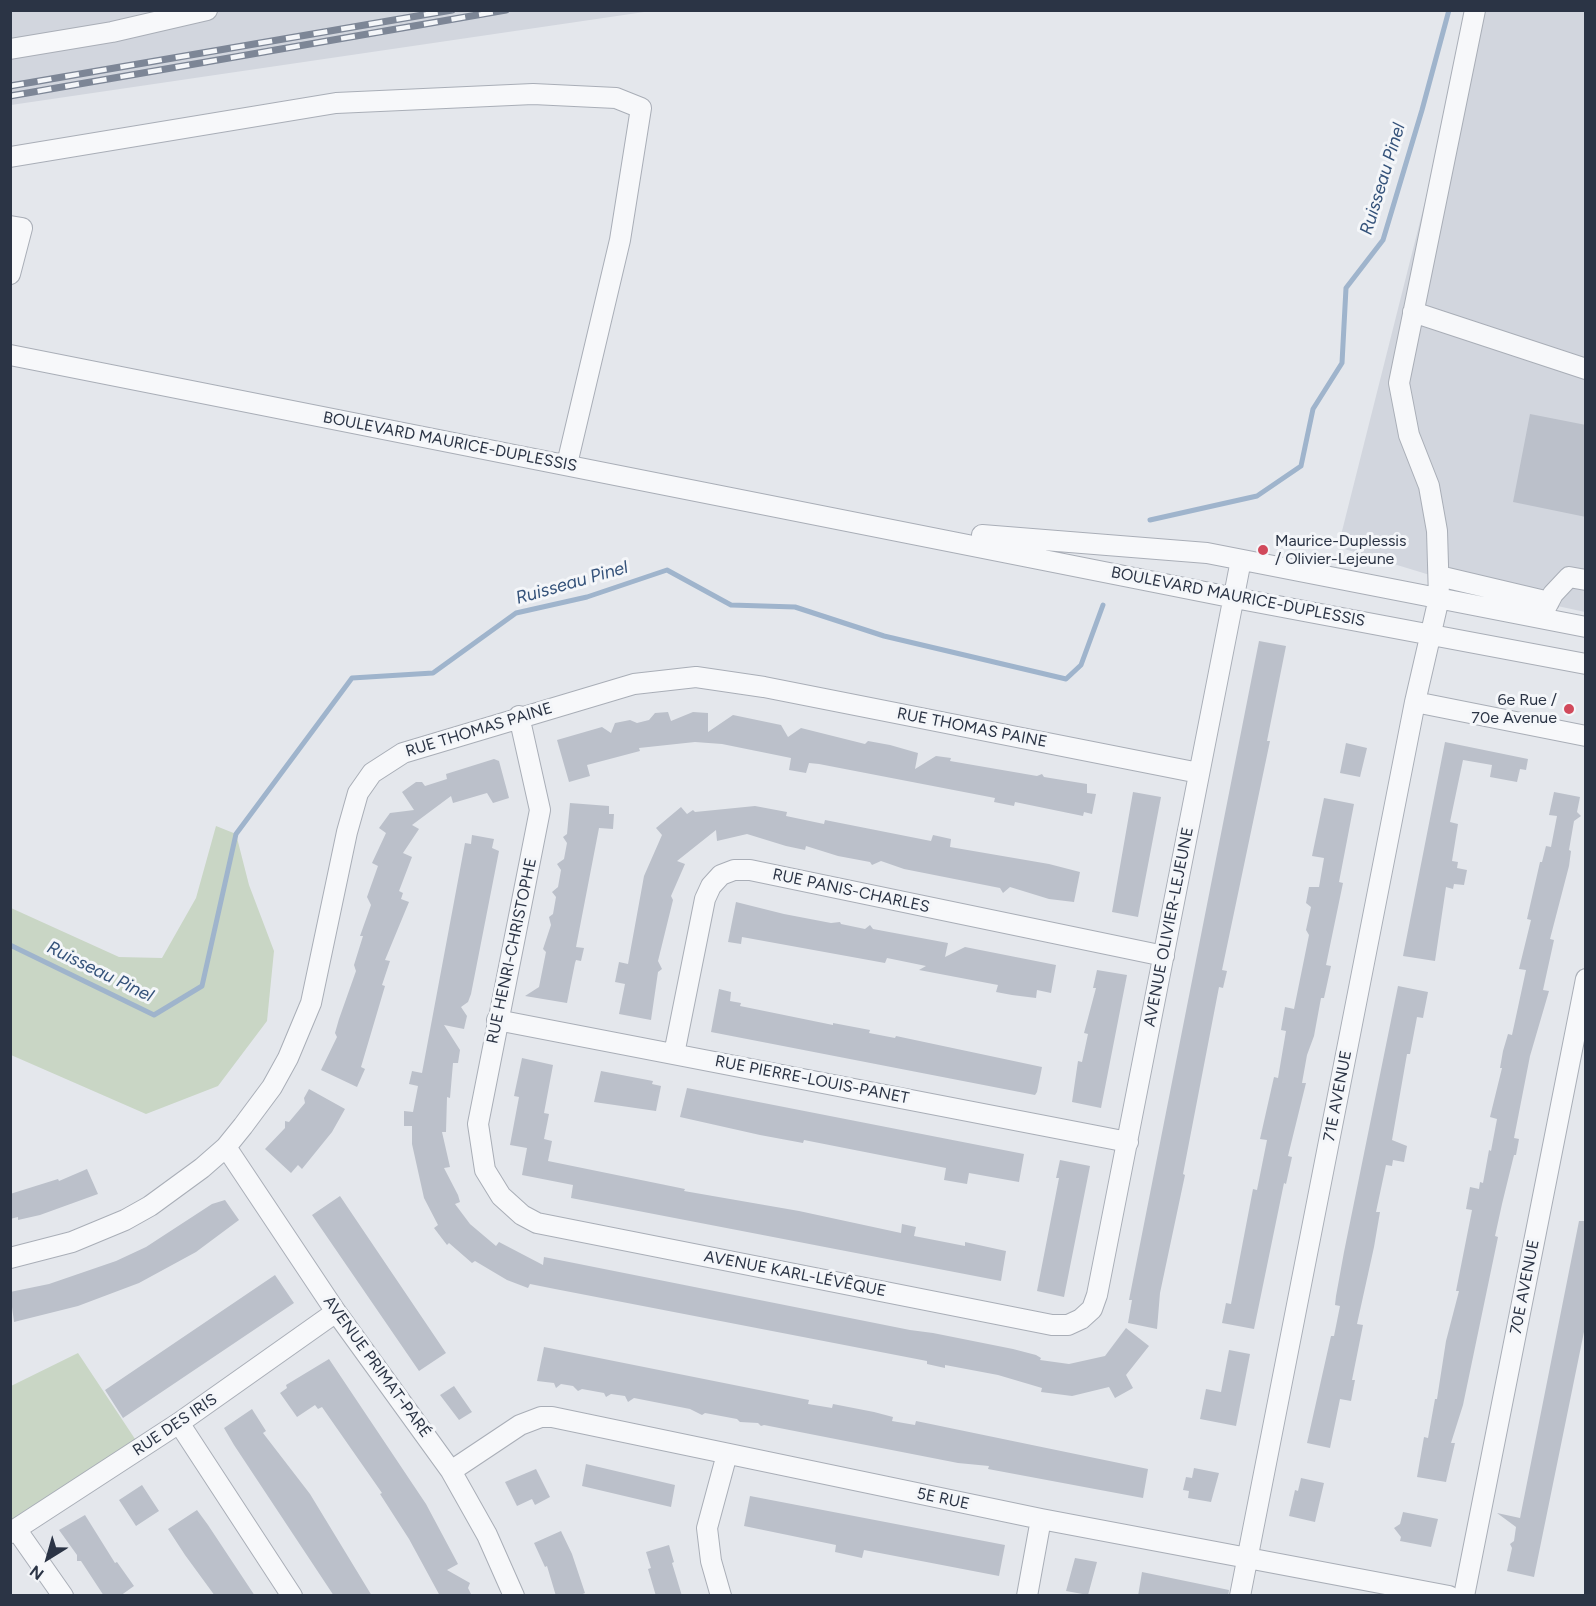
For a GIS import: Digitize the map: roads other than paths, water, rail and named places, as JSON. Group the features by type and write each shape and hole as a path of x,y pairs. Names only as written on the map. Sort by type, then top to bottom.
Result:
{"street":[{"path":"10,49 112,32 207,10"},
{"name":"71E AVENUE","path":"1240,1596 1415,702 1439,598 1437,531 1429,486 1409,435 1399,383 1474,10"},
{"path":"10,157 336,104 533,94 616,98 641,108 620,240 567,464"},
{"path":"10,226 22,228 10,274"},
{"path":"1413,312 1586,369"},
{"name":"BOULEVARD MAURICE-DUPLESSIS","path":"10,356 567,464 1235,598 1586,664"},
{"name":"BOULEVARD MAURICE-DUPLESSIS","path":"890,528 1207,553 1439,598 1545,610 1586,627"},
{"name":"AVENUE OLIVIER-LEJEUNE","path":"1097,1295 1241,560"},
{"path":"1440,576 1545,610 1569,577 1586,580"},
{"name":"RUE THOMAS PAINE","path":"10,1258 72,1242 124,1220 175,1188 226,1147 272,1087 288,1058 311,1003 353,805 364,782 381,765 403,753 519,716 634,684 696,677 764,687 1199,773"},
{"path":"1415,702 1586,736"},
{"name":"RUE HENRI-CHRISTOPHE","path":"492,1185 484,1170 478,1124 540,810 519,716"},
{"name":"RUE PANIS-CHARLES","path":"674,1054 705,899 711,886 721,875 734,870 750,870 1164,956"},
{"name":"70E AVENUE","path":"1464,1596 1586,979"},
{"name":"RUE PIERRE-LOUIS-PANET","path":"497,1020 1128,1142"},
{"name":"AVENUE PRIMAT-PARÉ","path":"226,1147 336,1312 451,1471 487,1535 514,1596"},
{"name":"AVENUE KARL-LÉVÊQUE","path":"492,1185 511,1207 537,1223 1052,1325 1068,1325 1081,1319 1092,1309 1097,1295"},
{"name":"RUE DES IRIS","path":"13,1531 179,1423 336,1312"},
{"name":"5E RUE","path":"451,1471 520,1425 542,1417 552,1417 1041,1519 1449,1596"},
{"path":"179,1423 292,1596"},
{"path":"721,1596 711,1561 707,1528 727,1454"},
{"path":"1027,1596 1041,1519"},
{"path":"13,1531 63,1596"}],"waterway":[{"name":"Ruisseau Pinel","path":"1150,520 1257,496 1301,466 1313,409 1342,363 1346,288 1383,240 1449,10"},
{"name":"Ruisseau Pinel","path":"10,945 154,1015 202,986 236,834 352,678 433,673 516,613 587,597 667,570 731,605 795,607 884,636 1066,679 1081,665 1103,605"}],"railway":[{"path":"10,86 452,10"},
{"path":"10,96 506,10"}],"place":[{"name":"Maurice-Duplessis / Olivier-Lejeune","path":"1263,550"},
{"name":"6e Rue / 70e Avenue","path":"1569,709"}]}
